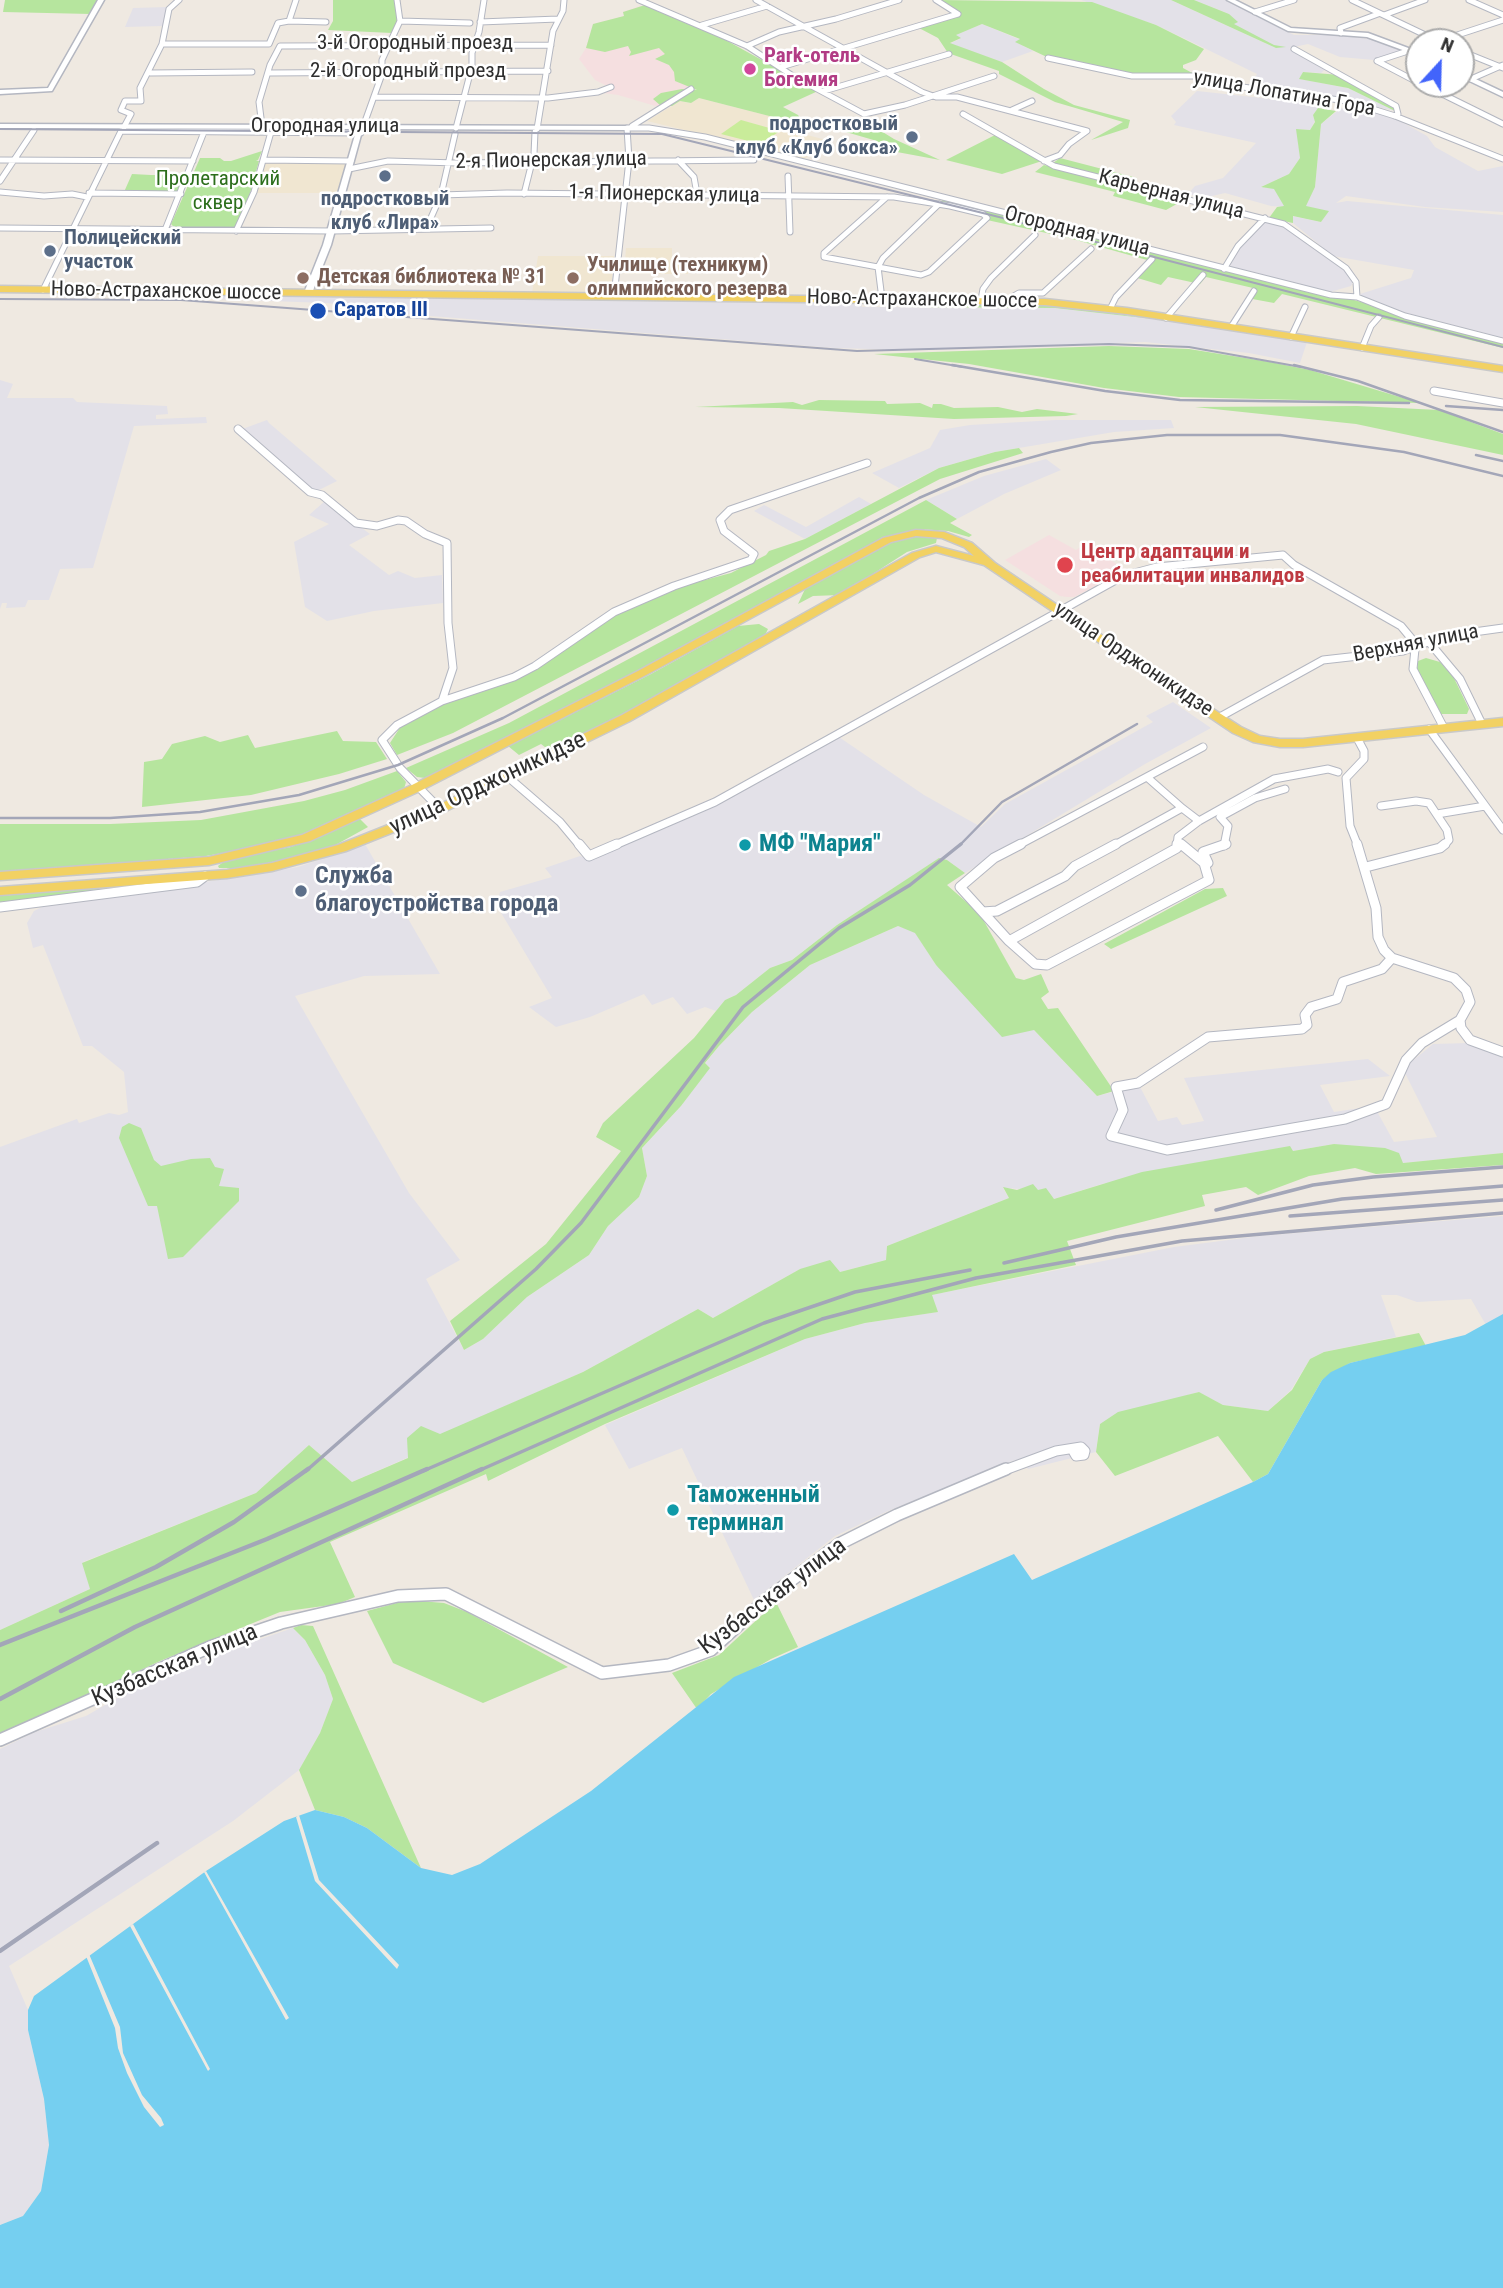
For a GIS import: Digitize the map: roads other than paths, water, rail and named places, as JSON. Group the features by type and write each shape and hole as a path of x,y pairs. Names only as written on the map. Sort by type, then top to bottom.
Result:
{"main road":[{"name":"Ново-Астраханское шоссе","path":"0,289 1061,303 1503,369"},
{"path":"933,533 943,541 936,549"},
{"name":"улица Орджоникидзе","path":"0,876 209,861 306,838 416,788 642,673 887,540 906,534 933,533 968,545 991,565 1218,718 1256,738 1280,743 1357,738"},
{"name":"улица Орджоникидзе","path":"0,891 205,876 272,867 321,855 440,809 626,718 907,560 936,549 957,552 991,565"},
{"path":"1357,738 1503,722"},
{"path":"205,876 209,861"}],"street":[{"path":"0,92 46,92 52,88 101,0"},
{"path":"43,290 88,195 131,114 121,110 125,101 141,101 140,89 162,44 169,9 179,0"},
{"path":"289,21 296,0"},
{"path":"308,293 332,231 350,165 389,45 400,21 397,0"},
{"path":"426,229 441,195 484,0"},
{"path":"524,194 551,45 564,0"},
{"path":"639,0 747,46 864,114 994,76"},
{"path":"756,0 932,96 957,97 1087,131 1069,144 1060,155 1044,161"},
{"path":"747,46 779,32 899,0"},
{"path":"781,67 958,14 936,0"},
{"path":"1230,0 1290,30 1376,37 1405,48"},
{"path":"1255,12 1294,0"},
{"path":"1352,0 1409,28"},
{"path":"1341,33 1340,28 1425,0"},
{"path":"1469,0 1503,17"},
{"path":"702,25 767,6"},
{"path":"1475,28 1503,17"},
{"path":"480,22 558,19"},
{"path":"400,21 470,23"},
{"path":"162,44 268,44 278,23 326,22"},
{"name":"3-й Огородный проезд","path":"269,73 280,46 551,45"},
{"path":"1294,49 1396,106 1398,114 1395,116"},
{"path":"1405,52 1377,61 1405,75"},
{"path":"824,91 949,54"},
{"path":"1475,56 1502,67"},
{"name":"улица Лопатина Гора","path":"1048,58 1140,77 1207,77 1235,86 1347,101 1395,116 1503,159"},
{"path":"1475,77 1502,67"},
{"name":"2-й Огородный проезд","path":"269,73 548,71"},
{"path":"150,73 252,72"},
{"path":"257,127 261,118 258,107 269,73"},
{"path":"1475,81 1503,94"},
{"path":"373,97 543,98 598,92 611,87"},
{"path":"614,296 629,160 627,128 641,122 691,89"},
{"path":"1451,98 1503,124"},
{"path":"1012,110 1032,101"},
{"name":"Карьерная улица","path":"963,114 1044,161 1265,218 1289,227 1346,268 1356,282 1357,298"},
{"name":"Огородная улица","path":"641,122 649,128"},
{"name":"Огородная улица","path":"0,126 455,131 649,128 717,140 1224,269 1331,295 1357,298 1392,312 1503,341"},
{"path":"122,129 204,132 362,130"},
{"path":"0,181 34,130"},
{"path":"164,230 181,194 204,132"},
{"path":"236,230 249,203 271,132"},
{"path":"0,160 193,160"},
{"name":"2-я Пионерская улица","path":"263,160 350,165 388,161 754,160"},
{"path":"678,160 694,177 697,194"},
{"path":"788,176 790,232"},
{"path":"0,192 44,196 181,194"},
{"name":"1-я Пионерская улица","path":"441,195 697,194 887,197 983,214 987,218 926,273 921,275 878,267"},
{"path":"882,299 878,267 892,249 940,205 934,195"},
{"path":"878,267 823,256 887,197"},
{"path":"1224,269 1238,246 1265,218"},
{"path":"0,228 332,231 491,228"},
{"path":"981,300 991,278 1035,235"},
{"path":"1012,301 1019,293 1043,293 1091,248"},
{"path":"1110,309 1116,297 1152,259"},
{"path":"1166,318 1203,275"},
{"path":"1231,327 1254,291"},
{"path":"1291,337 1305,307"},
{"path":"1362,348 1371,326 1379,317"},
{"path":"1434,391 1503,403"},
{"path":"239,429 310,492 322,495 356,523 377,526 398,520 406,521 425,534 447,543 448,623 453,668 442,701"},
{"path":"440,809 416,788 382,740 397,725 442,701 514,677 535,666 614,612 674,586 751,560 754,554 724,531 720,520 730,510 866,463"},
{"path":"508,777 560,822 589,856 601,853 715,802 1042,622 1089,593 1137,571 1283,555 1294,565 1396,624 1411,638 1415,649 1413,669 1444,728"},
{"name":"Верхняя улица","path":"1218,718 1323,660 1415,649 1445,636 1503,628"},
{"path":"1429,642 1460,679 1482,724"},
{"path":"1429,729 1503,830"},
{"path":"1357,738 1364,751 1364,759 1347,774 1350,826 1366,867 1376,908 1378,937 1384,950 1392,958 1454,978 1466,990 1470,1002 1460,1020 1422,1043 1406,1060 1386,1104 1345,1119 1167,1150 1111,1136 1123,1110 1116,1087 1138,1083 1208,1037 1302,1029 1307,1025 1305,1015 1311,1007 1337,999 1343,982 1382,969 1392,958"},
{"path":"1178,841 1204,863 1209,880 1047,965 1035,964 960,887 994,858 1203,747"},
{"path":"1009,940 1177,848 1178,837 1199,821 1274,779 1328,769 1338,772"},
{"path":"1149,778 1199,821"},
{"path":"1208,863 1203,852 1226,845 1228,826 1220,817 1255,798 1285,789"},
{"path":"1366,867 1440,849 1448,840 1447,830 1429,803 1423,801 1381,806"},
{"path":"1437,814 1485,806"},
{"path":"983,912 997,911 1054,882 1075,866 1182,808"},
{"path":"0,907 197,882 205,876"},
{"path":"1460,1020 1461,1028 1471,1040 1503,1052"},
{"name":"Кузбасская улица","path":"0,1740 210,1647 281,1623 398,1596 446,1594 603,1673 669,1665 711,1650 768,1598 839,1544 897,1515 986,1477 1056,1451 1072,1449"}],"water":[{"path":"1503,1314 1503,2288 0,2288 0,2225 23,2216 41,2191 49,2145 44,2099 28,2030 28,2010 34,1996 206,1871 284,1821 315,1810 344,1817 367,1828 421,1868 452,1875 480,1864 591,1791 734,1677 1014,1554 1032,1580 1253,1482 1268,1474 1322,1380 1331,1372 1350,1363 1465,1335"}],"tram line":[{"path":"0,129 662,134 999,217 1503,347"}],"railway":[{"path":"0,299 181,300 857,351 1109,344 1189,347 1301,367"},
{"path":"915,359 963,367"},
{"path":"952,365 1105,391 1180,400 1409,403"},
{"path":"1294,365 1358,381 1503,432"},
{"path":"1446,406 1503,410"},
{"path":"0,818 110,818 200,812 299,795 398,765 503,718 919,498 979,472 1051,452 1091,443 1167,435 1280,435 1404,452 1503,476"},
{"path":"1476,455 1503,461"},
{"path":"961,844 1002,802 1137,724"},
{"path":"306,1471 536,1269 581,1223 743,1007 839,928 910,885 961,844"},
{"path":"1216,1210 1313,1185 1373,1177 1503,1167"},
{"path":"1004,1263 1116,1237 1342,1199 1503,1186"},
{"path":"1290,1216 1503,1200"},
{"path":"478,1471 822,1319 976,1278 1182,1241 1503,1213"},
{"path":"423,1471 764,1323 855,1292 970,1270"},
{"path":"61,1611 156,1567 234,1522 308,1469"},
{"path":"0,1645 267,1539 427,1469"},
{"path":"0,1699 135,1627 482,1469"},
{"path":"0,1951 157,1843"}],"place":[{"name":"Park-отель Богемия","path":"750,69"},
{"name":"подростковый клуб «Клуб бокса»","path":"912,137"},
{"name":"подростковый клуб «Лира»","path":"385,176"},
{"name":"Полицейский участок","path":"50,251"},
{"name":"Детская библиотека № 31","path":"303,278"},
{"name":"Училище (техникум) олимпийского резерва","path":"573,278"},
{"name":"Саратов III","path":"318,311"},
{"name":"Центр адаптации и реабилитации инвалидов","path":"1065,565"},
{"name":"МФ \"Мария\"","path":"745,845"},
{"name":"Служба благоустройства города","path":"301,891"},
{"name":"Таможенный терминал","path":"673,1510"}],"park label":[{"name":"Пролетарский сквер","path":"218,192"}]}
